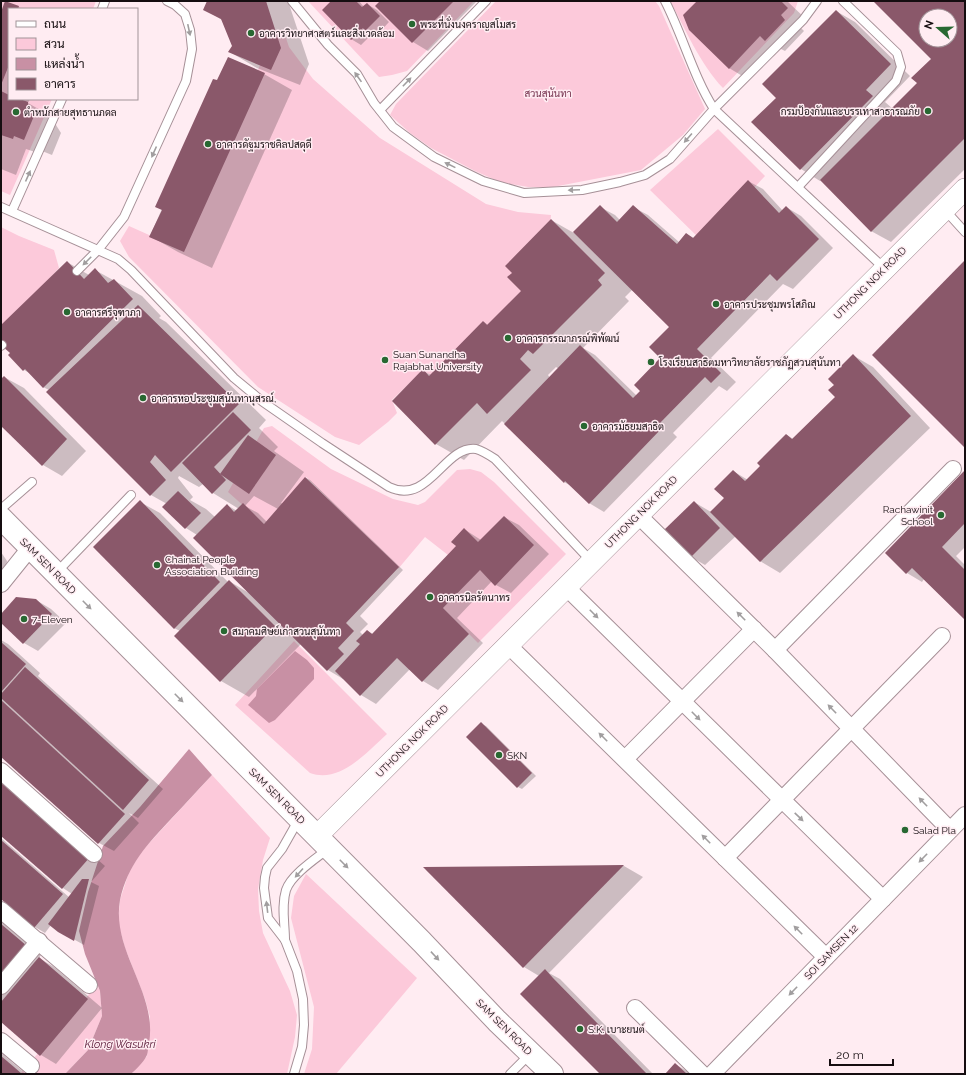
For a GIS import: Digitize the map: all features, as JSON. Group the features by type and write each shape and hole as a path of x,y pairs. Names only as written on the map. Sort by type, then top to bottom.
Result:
{"main road":[{"name":"SAM SEN ROAD","path":"1,518 552,1074"}],"street":[{"name":"UTHONG NOK ROAD","path":"323,842 508,645 965,189"},
{"path":"775,650 953,469"},
{"path":"638,515 775,650 950,830"},
{"path":"1,584 30,548"},
{"path":"566,587 883,899"},
{"path":"626,759 754,629"},
{"path":"725,858 942,636"},
{"path":"508,645 626,759 826,957"},
{"path":"1,771 94,854"},
{"name":"SOI SAMSEN 12","path":"712,1074 965,815"},
{"path":"1,910 89,985"},
{"path":"1,986 39,941"},
{"path":"635,1008 702,1074"},
{"path":"1,1041 30,1066"}],"lane":[{"path":"77,271 98,250 124,218 186,81 192,49 190,30 185,14 175,5 167,1"},
{"path":"292,1 328,45 357,74 374,103 393,127 434,157 483,181 524,193 582,190 620,182 645,175 670,159 714,109 803,20 817,1"},
{"path":"380,110 486,1"},
{"path":"665,1 703,92 714,109 884,269"},
{"path":"798,187 896,81 901,67 897,53 843,1"},
{"path":"12,212 62,100"},
{"path":"1,207 118,259 131,270 234,378 263,402 389,487 405,492 413,489 422,485 459,453 467,450 481,451 495,459 592,561"},
{"path":"944,209 965,232"},
{"path":"1,509 32,482"},
{"path":"56,574 131,495"},
{"path":"294,1074 302,1046 304,1025 303,999 297,970 285,940 268,918 264,888 267,868 282,849 299,819"},
{"path":"285,940 284,898 287,888 323,842"},
{"path":"510,1074 531,1054"}],"green space":[{"path":"1,1 96,1 93,8 8,8 8,100 52,100 10,195 1,191"},
{"path":"308,1 474,1 407,71 379,77"},
{"name":"สวนสุนันทา","path":"496,1 655,1 659,6 705,109 683,135 641,170 553,187 528,187 500,182 475,171 431,148 410,133 390,115 396,104"},
{"path":"670,1 798,1 794,13 723,88 700,58"},
{"path":"273,37 286,38 289,47 313,79 380,138 486,204 518,212 551,215 546,270 439,382 423,370 392,400 397,413 359,445 335,437 258,387 129,257 120,241 129,226 176,247"},
{"path":"718,129 765,176 704,243 650,190"},
{"path":"1,227 54,250 59,268 1,334"},
{"path":"272,426 331,469 393,499 418,505 425,502 457,470 470,469 481,472 494,482 566,554 478,643 443,608 471,579 448,555 425,537 398,569 306,477 264,524 228,492 264,428"},
{"path":"294,641 387,734 362,757 342,770 332,774 321,775 310,773 235,705"},
{"path":"212,775 270,838 263,860 258,889 259,911 263,933 290,991 297,1015 295,1037 287,1074 131,1074 147,1056 150,1017 145,999 125,948 118,923 120,900 129,872 141,852"},
{"path":"306,874 417,978 336,1074 304,1074 312,1049 314,1007 291,918 294,896"},
{"path":"97,985 100,991 102,1016 88,1050 65,1074 20,1074"}],"water":[{"path":"295,651 307,660 314,668 314,679 275,720 269,723 248,705 256,696 257,689"},
{"name":"Klong Wasukri","path":"189,749 212,775 146,847 133,865 120,900 119,919 122,937 147,1007 150,1025 146,1058 131,1074 65,1074 88,1050 102,1016 100,991 85,954 79,931 88,892 103,846 140,807"}],"building":[{"path":"5,1 19,6 18,8 8,8 8,68 1,85 1,12"},
{"name":"อาคารวิทยาศาสตร์และสิ่งเวดล้อม","path":"207,1 266,1 281,48 271,70 228,52 232,46 221,19 203,10"},
{"path":"331,1 356,1 362,7 367,3 380,16 365,31 363,28 351,40 322,10"},
{"name":"พระที่นั่งนงคราญสโมสร","path":"380,1 454,1 412,43 375,6"},
{"path":"697,1 781,1 788,8 781,15 785,20 765,41 760,36 729,69 689,30 683,15"},
{"name":"กรมป้องกันและบรรเทาสาธารณภัย","path":"873,1 965,1 965,138 871,232 820,180 917,83 911,78 931,59 920,48 958,48 958,8 918,8 918,46"},
{"path":"836,10 891,64 866,90 873,96 800,170 751,122 776,98 762,84"},
{"name":"อาคารดัฐมราชคิลปสดุดี","path":"228,57 265,73 184,252 149,237 162,210 155,207 213,79 217,80"},
{"name":"ตำหนักสายสุทธานภดล","path":"1,91 8,94 8,100 23,100 28,102 28,108 34,116 24,140 14,136 13,139 1,135"},
{"path":"748,180 779,213 786,206 819,239 777,281 770,274 697,349 721,373 711,383 705,377 659,424 662,428 589,504 565,481 564,483 504,424 580,345 633,398 640,391 634,385 660,358 649,347 669,327 573,232 600,205 617,222 633,205 677,244 686,233 693,238"},
{"name":"อาคารกรรณาภรณ์พิพัฒน์","path":"551,219 605,273 598,280 602,285 533,354 528,350 520,359 531,370 487,414 477,403 435,445 392,401 423,369 429,376 483,321 487,325 521,291 507,277 512,273 505,266"},
{"path":"965,260 965,448 872,355"},
{"name":"อาคารศรีจุฑาภา","path":"67,261 84,279 95,268 108,283 114,279 133,299 43,388 25,369 23,371 8,355 10,353 1,345 1,325"},
{"name":"อาคารหอประชุมสุนันทานุสรณ์,","path":"138,305 239,404 171,472 155,455 150,462 166,480 150,496 46,392"},
{"path":"853,354 911,416 760,562 710,512 724,498 714,489 733,470 745,481 760,466 757,463 786,434 792,439 835,397 828,390 834,385 828,379"},
{"path":"4,376 67,439 42,466 1,426 1,379"},
{"path":"233,412 251,430 214,467 226,480 212,494 182,463"},
{"path":"248,435 276,455 249,494 220,474"},
{"name":"Rachawinit School","path":"965,470 965,523 942,547 965,570 965,620 912,568 906,574 885,553"},
{"path":"305,477 399,567 346,623 354,631 338,648 344,654 327,671 193,538 227,504 234,512 243,503 264,524"},
{"path":"178,491 201,513 185,529 162,507"},
{"name":"Chainat People Association Building","path":"140,500 220,582 174,629 93,547"},
{"path":"694,501 720,528 690,558 664,530"},
{"name":"อาคารนิลรัตนาทร","path":"504,516 534,545 495,586 480,570 443,608 469,634 422,682 397,658 360,696 335,671 360,644 356,641 367,630 372,634 456,546 451,542 464,528 478,542"},
{"name":"สมาคมศิษย์เก่าสวนสุนันทา","path":"229,580 275,626 220,682 174,636"},
{"name":"7-Eleven","path":"16,597 36,599 52,614 23,644 1,623 1,614"},
{"path":"1,642 26,664 1,692"},
{"path":"25,667 149,780 123,810 1,698 1,694"},
{"path":"1,700 125,814 98,844 1,757"},
{"name":"SKN","path":"481,722 532,773 517,788 466,737"},
{"path":"1,779 90,857 62,889 1,836"},
{"path":"1,840 63,894 34,928 1,899"},
{"path":"624,865 523,968 423,867"},
{"path":"82,879 89,879 74,941 58,932 48,924"},
{"path":"1,924 27,946 1,977"},
{"path":"39,957 88,999 40,1056 1,1022 1,1002"},
{"path":"545,969 647,1074 600,1074 520,994"},
{"path":"1,1056 14,1067 22,1074 1,1074"},
{"path":"675,1063 687,1074 665,1074"}],"place":[{"name":"พระที่นั่งนงคราญสโมสร","path":"412,24"},
{"name":"อาคารวิทยาศาสตร์และสิ่งเวดล้อม","path":"251,33"},
{"name":"กรมป้องกันและบรรเทาสาธารณภัย","path":"928,111"},
{"name":"ตำหนักสายสุทธานภดล","path":"16,112"},
{"name":"อาคารดัฐมราชคิลปสดุดี","path":"208,144"},
{"name":"อาคารประชุมพรโสภิณ","path":"716,304"},
{"name":"อาคารศรีจุฑาภา","path":"67,312"},
{"name":"อาคารกรรณาภรณ์พิพัฒน์","path":"508,338"},
{"name":"Suan Sunandha Rajabhat University","path":"385,360"},
{"name":"โรงเรียนสาธิตมหาวิทยาลัยราชภัฏสวนสุนันทา","path":"651,362"},
{"name":"อาคารหอประชุมสุนันทานุสรณ์,","path":"143,398"},
{"name":"อาคารมัธยมสาธิต","path":"584,426"},
{"name":"Rachawinit School","path":"941,515"},
{"name":"Chainat People Association Building","path":"157,565"},
{"name":"อาคารนิลรัตนาทร","path":"430,597"},
{"name":"7-Eleven","path":"24,619"},
{"name":"สมาคมศิษย์เก่าสวนสุนันทา","path":"224,631"},
{"name":"SKN","path":"499,755"},
{"name":"Salad Pla","path":"905,830"},
{"name":"S.K. เบาะยนต์","path":"580,1029"}]}
